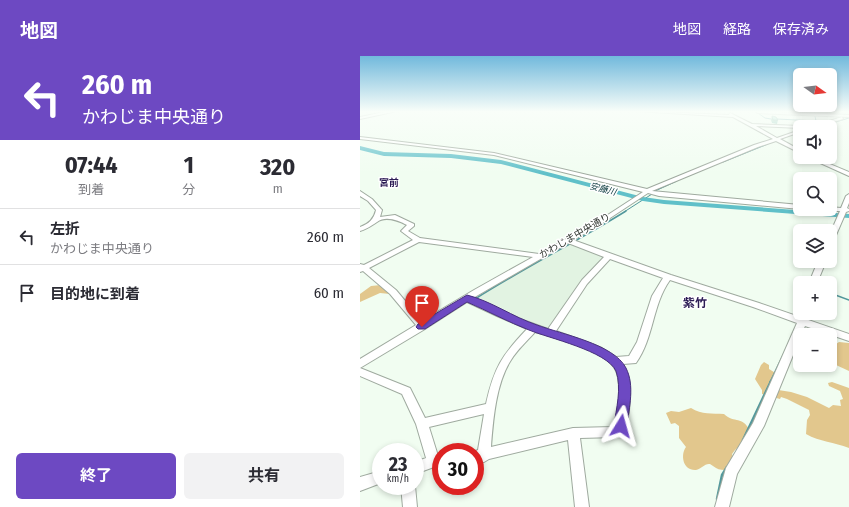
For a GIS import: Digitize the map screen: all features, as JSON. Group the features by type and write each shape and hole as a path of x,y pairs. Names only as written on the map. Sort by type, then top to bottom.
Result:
{"street":[{"path":"763,132 793,148"},
{"name":"かわじま中央通り","path":"360,364 467,298 602,221 644,193 682,176 793,133"},
{"path":"360,138 494,154 644,193 685,198 793,206"},
{"path":"360,142 368,139"},
{"path":"825,164 849,174"},
{"path":"360,193 370,200 379,210 377,219 369,227 360,229"},
{"path":"837,228 846,210 849,196"},
{"path":"377,219 395,217 412,225 404,230 418,240 540,256"},
{"path":"418,240 361,268 393,292 422,327"},
{"path":"568,241 668,277 793,316"},
{"path":"550,333 581,286 592,272 609,256"},
{"path":"615,361 632,360 635,356 642,341 657,293 668,277"},
{"path":"467,298 533,328 590,348 615,361 621,370 625,385 621,426 616,432 573,433 484,455"},
{"path":"722,507 731,472 758,426 799,320"},
{"path":"805,320 849,338"},
{"path":"482,443 498,378 505,361 533,328"},
{"path":"360,372 406,391 432,448"},
{"path":"422,424 491,407"},
{"path":"573,433 582,507"},
{"path":"360,484 372,480"},
{"path":"409,495 410,507"}],"shaded area":[{"path":"570,243 605,257 585,277 549,328 546,329 474,299 500,282"},
{"path":"381,285 390,294 380,293 360,302 360,294 371,286"},
{"path":"839,342 849,343 849,371 837,365 837,343"},
{"path":"764,362 769,365 769,369 777,374 772,389 791,392 807,397 829,408 833,405 841,406 840,400 843,399 840,391 829,386 828,383 832,382 849,388 849,448 817,439 806,434 807,420 810,415 809,410 787,399 781,397 780,399 762,394 762,390 755,379 761,365"},
{"path":"691,408 703,413 724,414 732,419 741,421 750,431 745,441 732,454 734,460 728,470 715,468 710,464 706,464 696,470 692,470 688,468 684,462 683,454 686,447 679,438 679,426 675,423 671,424 666,413 671,411 679,412"}],"waterway":[{"path":"788,136 793,134"},
{"path":"723,162 768,144"},
{"name":"安藤川","path":"360,148 384,154 451,156 501,162 643,199 664,202 849,216"},
{"path":"655,191 677,181"},
{"path":"624,212 652,194"},
{"path":"475,299 626,211"},
{"path":"837,296 849,300"},
{"path":"770,382 786,349"},
{"path":"743,440 771,381"},
{"path":"717,499 722,475 727,467"}],"district":[{"name":"宮前","path":"389,183"},
{"name":"紫竹","path":"695,303"}],"route":[{"path":"422,327 467,298 533,328 569,339 602,353 615,361 623,376 625,385 621,426"}]}
